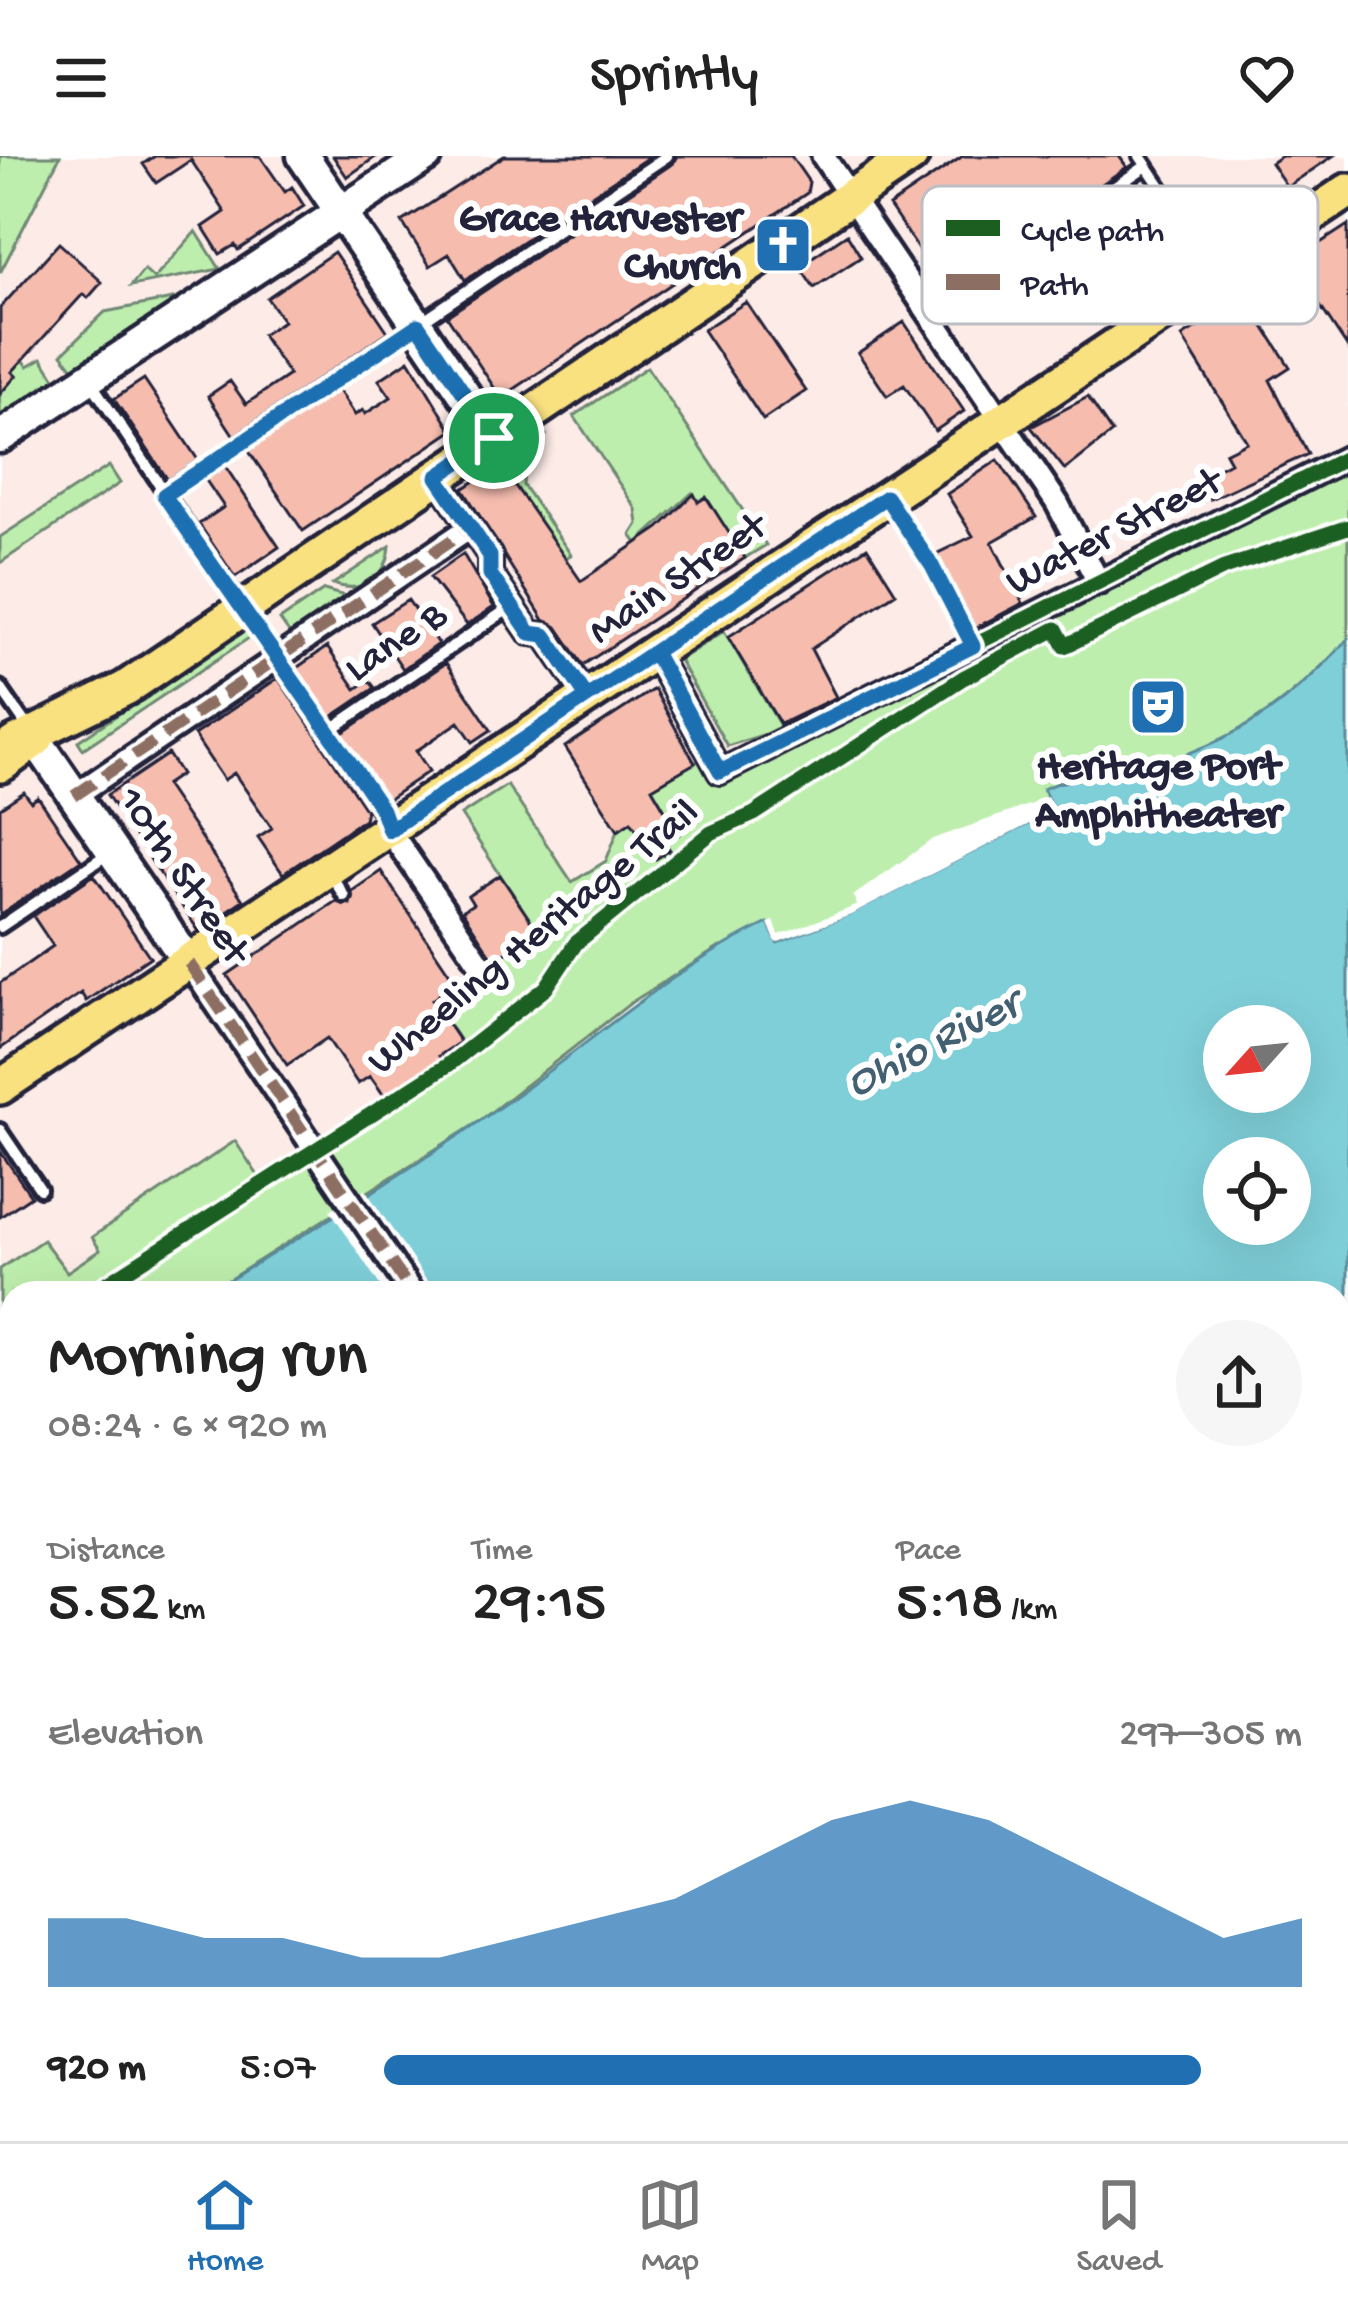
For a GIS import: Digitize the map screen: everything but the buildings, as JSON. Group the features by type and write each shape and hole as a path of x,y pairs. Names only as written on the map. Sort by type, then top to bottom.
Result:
{"highway":[{"path":"0,762 17,743"}],"main road":[{"path":"17,743 126,688 911,156"},
{"name":"Main Street","path":"1318,211 1348,191"},
{"name":"Main Street","path":"0,1088 189,963 336,883 389,830 1146,324"}],"street":[{"path":"303,156 494,438"},
{"path":"0,436 426,156"},
{"path":"823,156 922,304"},
{"path":"935,324 1057,503 1100,583"},
{"name":"Water Street","path":"654,652 720,772 1348,457"},
{"path":"437,477 490,556 490,574 530,633 545,635 587,697"},
{"path":"74,796 471,527"},
{"path":"0,774 17,743"},
{"name":"10th Street","path":"17,743 74,796 404,1281"},
{"path":"389,830 479,962"}],"lane":[{"path":"164,495 668,156"},
{"path":"1108,186 1143,161 1160,186"},
{"path":"88,378 214,571 246,607 329,731 389,830"},
{"path":"886,497 932,566 973,646"},
{"name":"Lane B","path":"329,731 502,613"},
{"path":"0,687 17,743"},
{"path":"0,927 112,851"},
{"path":"0,1130 40,1189"}],"shaded area":[{"path":"60,156 1348,156 1348,456 720,772 652,789 679,834 670,850 432,1000 460,1042 444,1063 262,1183 235,1141 93,1238 101,1250 66,1273 43,1240 0,1269 0,273"}],"green space":[{"path":"0,156 60,156 0,273"},
{"path":"196,231 220,269 131,286 144,270 154,279"},
{"path":"178,298 73,368 62,354 105,312"},
{"path":"42,358 56,380 0,417 0,389 16,376 12,372 23,360 28,366"},
{"path":"647,367 766,545 745,558 706,498 698,502 692,493 637,543 631,535 638,524 636,509 574,416"},
{"path":"547,434 525,460 523,485 571,555 564,560 532,512 491,539 481,526 522,498 500,464"},
{"path":"1348,457 1348,639 1284,700 1251,723 1217,742 1143,768 1056,782 1055,811 851,915 776,943 720,947 632,1002 477,1123 227,1281 0,1281 0,1269 43,1240 67,1272 100,1250 92,1237 235,1141 263,1183 444,1063 439,1056 460,1041 432,1000 538,932 461,815 507,785 572,882 606,861 618,830 631,821 669,850 665,843 679,834 652,788 710,754 720,771"},
{"path":"109,466 120,483 0,563 0,537"},
{"path":"390,546 384,567 372,581 355,587 333,584"},
{"path":"324,590 345,596 290,634 280,620"},
{"path":"244,630 252,636 83,749 78,741"},
{"path":"724,631 782,729 727,746 679,660"}],"water":[{"name":"Ohio River","path":"1348,639 1348,1281 228,1281 437,1150 667,982 733,941 768,923 777,943 851,914 1054,811 1043,789 1126,773 1193,752 1274,708"}],"pier":[{"path":"1047,796 1055,811 851,915 776,943 768,923 774,921 779,935 857,905 853,896 933,839 1037,802 1044,810 1042,799"},
{"path":"365,1189 427,1281 377,1281 330,1210"}],"marked path":[{"path":"437,477 490,556 490,574 530,633 545,635 587,697"},
{"path":"74,796 471,527"},
{"path":"189,963 404,1281"}],"cycle path":[{"path":"654,652 720,772 1348,457"},
{"name":"Wheeling Heritage Trail","path":"111,1281 448,1065 546,988 576,943 711,833 754,814 963,678 1056,629 1065,646 1224,568 1348,527"}],"place":[{"name":"Grace Harvester Church","path":"783,245"},
{"name":"Heritage Port Amphitheater","path":"1158,707"}],"route":[{"path":"494,438 418,325 164,495 214,571 246,607 382,810 389,830 519,742 587,697 654,652 720,772 973,646 932,566 886,497 758,583 654,652 644,659 587,697 545,635 530,633 490,574 490,556 437,477 494,438"}]}
